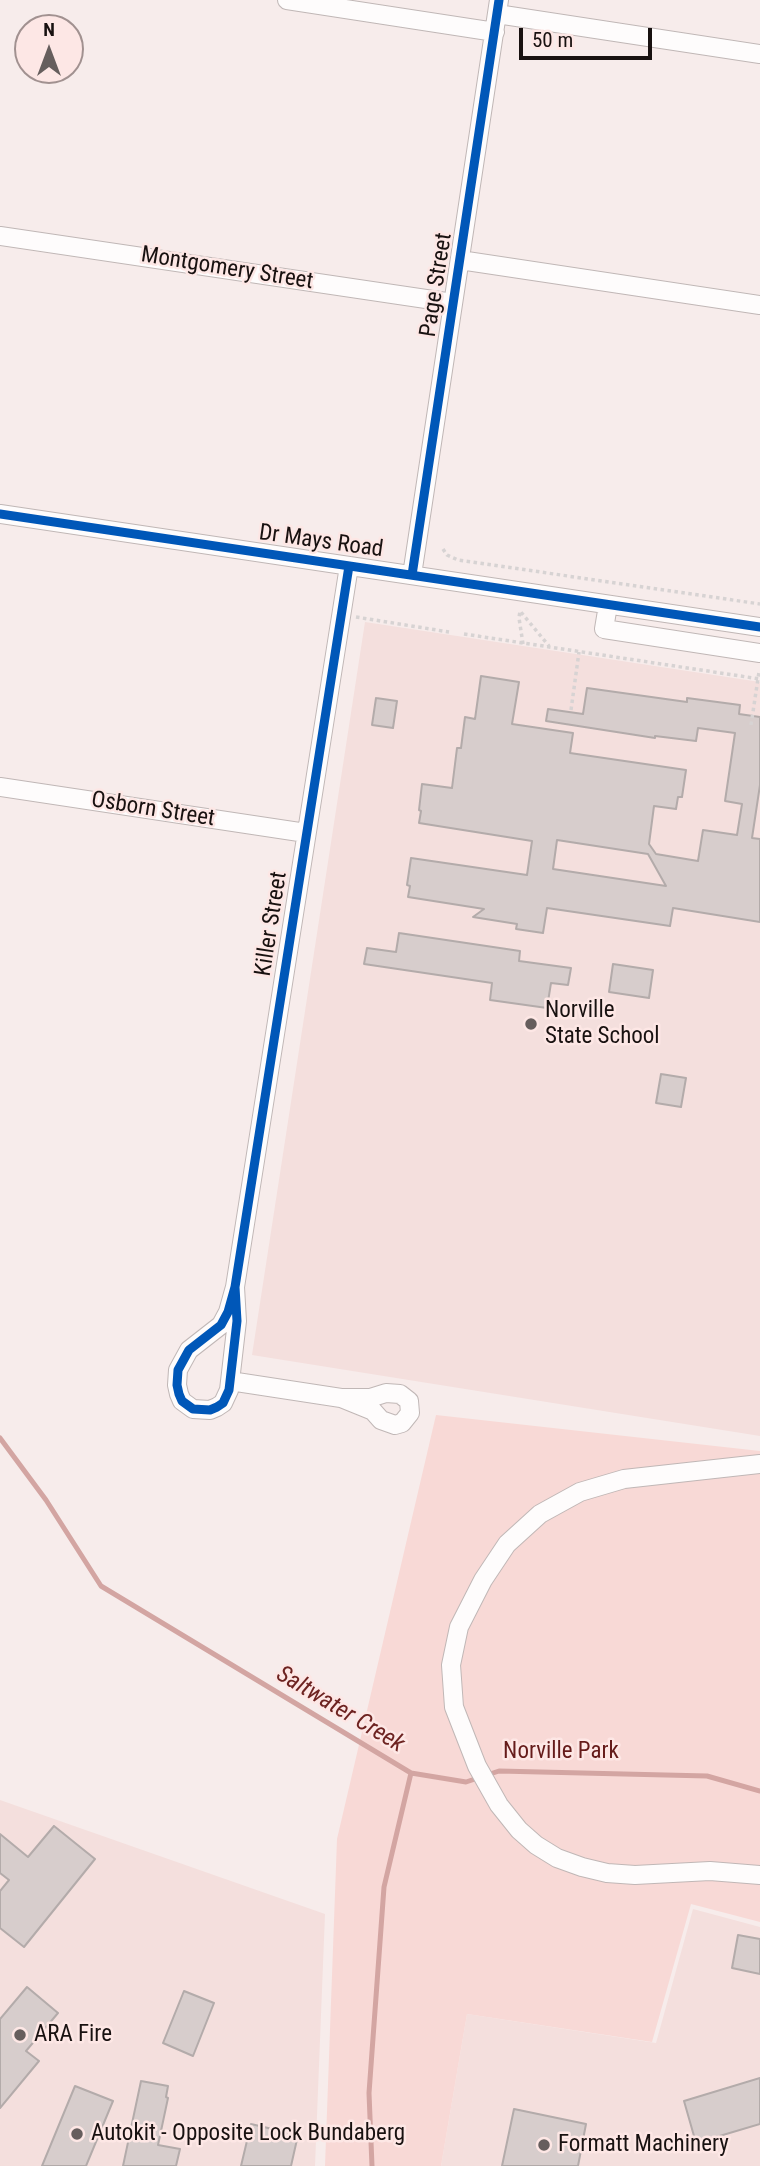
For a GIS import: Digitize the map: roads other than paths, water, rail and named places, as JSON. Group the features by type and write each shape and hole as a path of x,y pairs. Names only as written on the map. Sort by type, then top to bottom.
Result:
{"street":[{"path":"287,0 495,32"},
{"path":"498,7 760,54"},
{"name":"Page Street","path":"412,575 498,7"},
{"name":"Montgomery Street","path":"0,236 453,303"},
{"path":"460,260 760,305"},
{"name":"Dr Mays Road","path":"0,514 760,628"},
{"name":"Killer Street","path":"235,1287 349,566"},
{"path":"608,604 604,629 760,653"},
{"name":"Osborn Street","path":"0,787 306,833"},
{"path":"235,1287 237,1321 229,1390 223,1403 210,1410 193,1409 182,1401 177,1385 181,1363 189,1350 221,1325 235,1287"},
{"path":"230,1381 341,1398"},
{"path":"760,1464 624,1479 569,1497 540,1514 507,1544 483,1580 459,1627 451,1665 454,1707 486,1784 499,1805 528,1838 557,1858 607,1873 635,1875 710,1871 760,1875"}],"waterway":[{"name":"Saltwater Creek","path":"0,1438 46,1500 101,1586 411,1773 466,1782 499,1771 707,1776 760,1791"},
{"path":"372,2166 369,2093 384,1887 411,1773"}],"place":[{"name":"Norville State School","path":"531,1024"},
{"name":"ARA Fire","path":"20,2035"},
{"name":"Autokit - Opposite Lock Bundaberg","path":"77,2134"},
{"name":"Formatt Machinery","path":"544,2145"}],"park label":[{"name":"Norville Park","path":"561,1752"}]}
